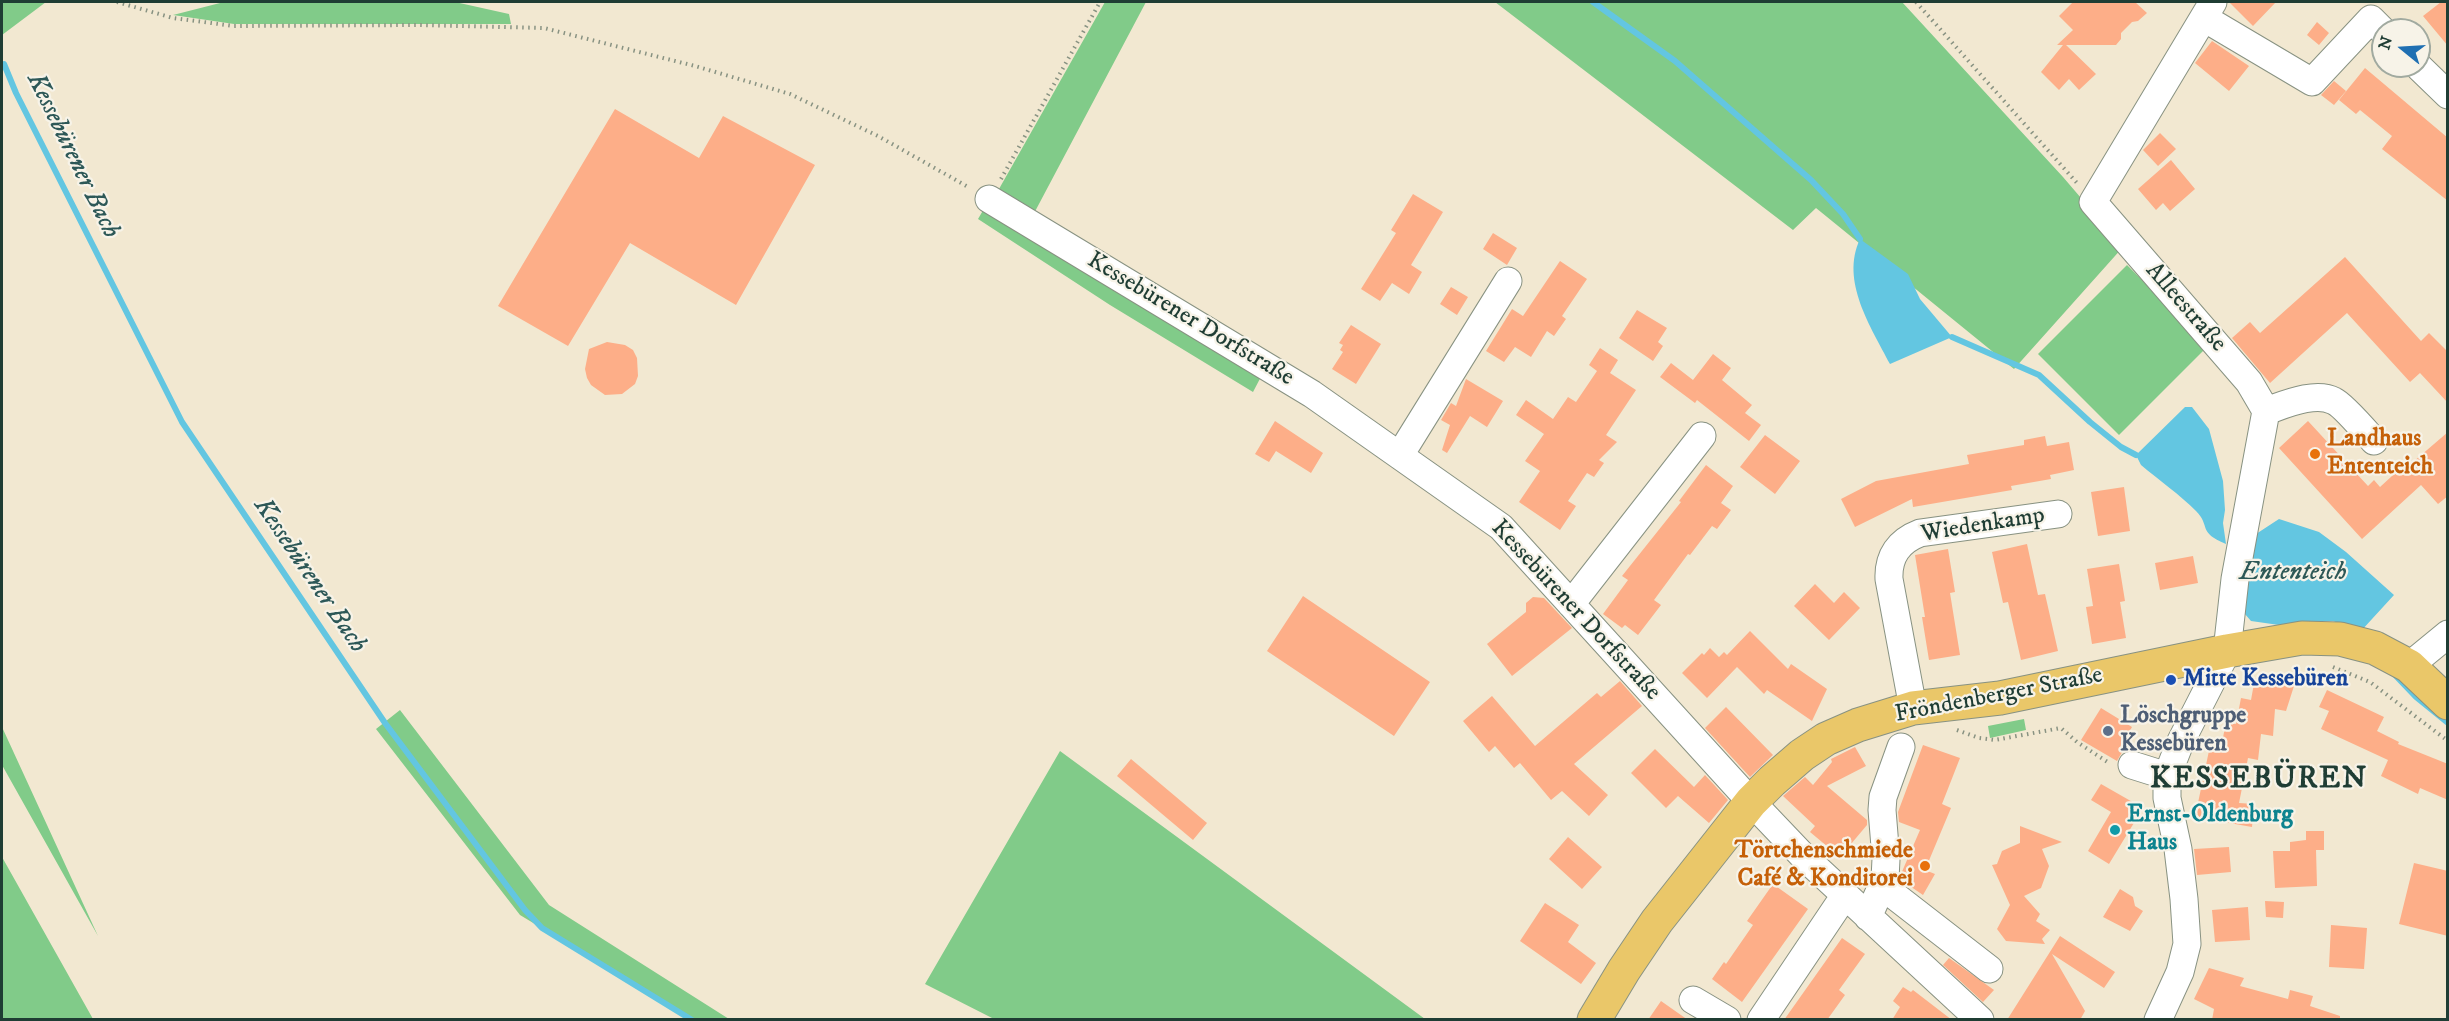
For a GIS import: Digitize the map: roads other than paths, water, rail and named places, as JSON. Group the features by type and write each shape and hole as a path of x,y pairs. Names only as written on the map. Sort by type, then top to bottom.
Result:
{"main road":[{"name":"Fröndenberger Straße","path":"1594,1020 1657,921 1751,802 1802,755 1826,740 1858,725 1922,707 2000,698 2227,651 2302,638 2340,639 2375,648 2409,666 2448,703"}],"street":[{"path":"2209,10 2312,82 2370,17"},
{"name":"Alleestraße","path":"2209,10 2093,202 2250,382 2266,411"},
{"path":"2430,78 2448,95"},
{"name":"Kessebürener Dorfstraße","path":"989,199 1312,394 1501,527 1751,802 1868,917 1980,1020"},
{"path":"1400,455 1508,281"},
{"path":"2158,1020 2180,972 2187,944 2184,899 2178,849 2168,798 2167,776 2180,743 2227,651 2235,579 2266,411 2297,400 2315,398 2334,401 2374,441"},
{"path":"1571,604 1702,436"},
{"name":"Wiedenkamp","path":"1922,707 1889,579 1888,569 1895,550 1902,542 1920,533 2058,514"},
{"path":"2409,666 2448,634"},
{"path":"1868,917 1882,886 1886,859 1883,797 1901,747"},
{"path":"2132,765 2167,776"},
{"path":"1882,886 1989,969"},
{"path":"1761,1020 1845,895"},
{"path":"1693,1000 1727,1020"}],"water":[{"path":"1860,239 1908,274 1920,299 1952,337 1890,364 1867,319 1856,287 1855,255"},
{"path":"2185,407 2192,407 2209,429 2223,481 2225,510 2223,523 2226,544 2211,536 2196,511 2141,465 2136,455"},
{"name":"Ententeich","path":"2279,519 2319,532 2346,552 2394,595 2361,631 2333,621 2304,621 2279,625 2251,621 2238,606 2256,534"}],"waterway":[{"path":"1593,2 1675,61 1811,180 1843,214 1860,239"},
{"name":"Kessebürener Bach","path":"4,64 16,93 182,422 385,723 525,910 542,928 692,1020"},
{"path":"1952,337 2039,375 2090,422 2121,447 2136,455"},
{"path":"2395,675 2416,697 2448,723"}],"place":[{"name":"Landhaus Ententeich","path":"2315,454"},
{"name":"Mitte Kessebüren","path":"2171,680"},
{"name":"Löschgruppe Kessebüren","path":"2108,731"},
{"name":"Ernst-Oldenburg Haus","path":"2115,830"},
{"name":"Törtchenschmiede Café & Konditorei","path":"1925,866"}],"district":[{"name":"KESSEBÜREN","path":"2259,781"}]}
